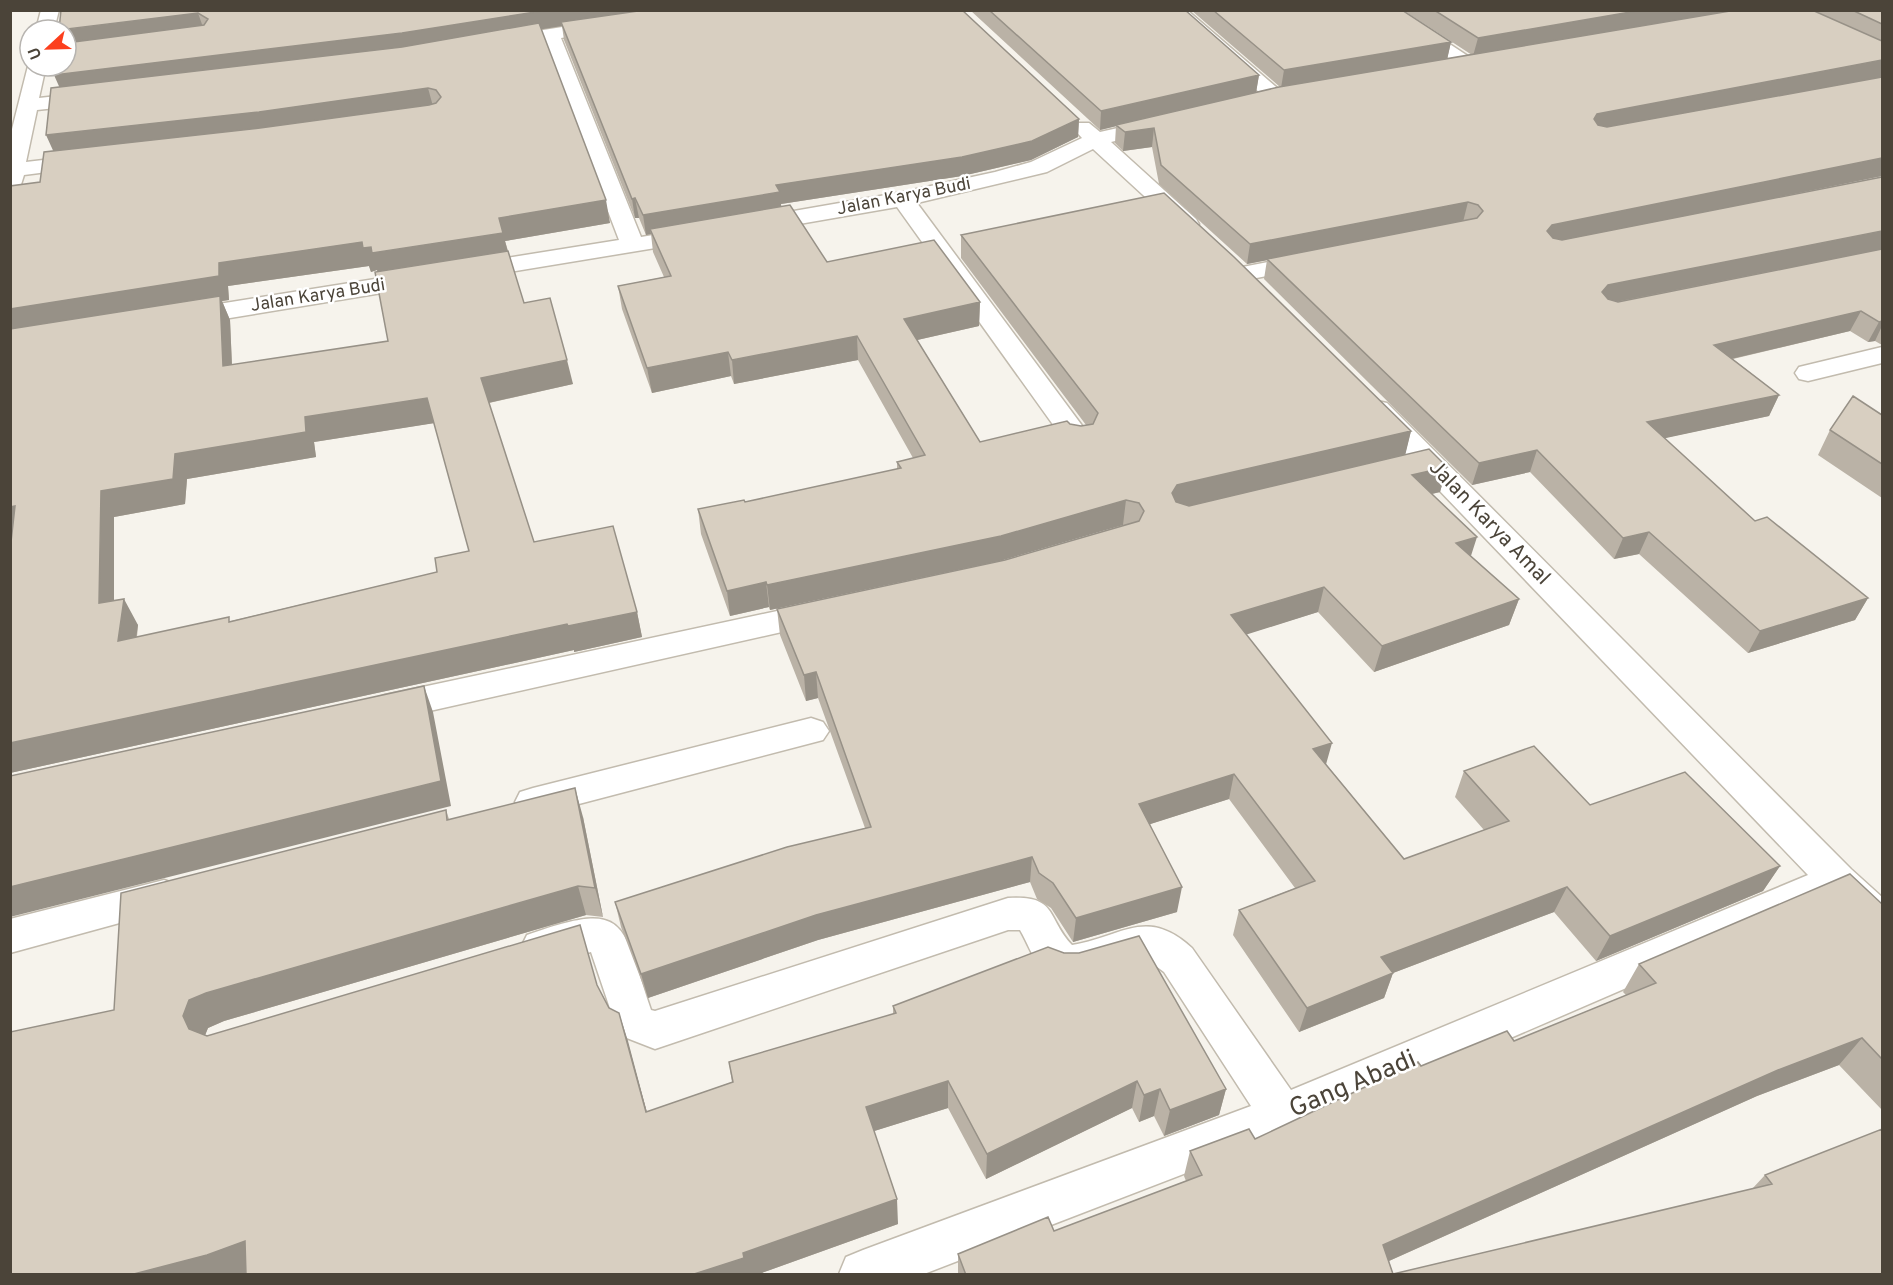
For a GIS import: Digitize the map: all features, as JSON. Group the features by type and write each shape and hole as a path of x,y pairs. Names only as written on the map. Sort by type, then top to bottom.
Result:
{"street":[{"path":"1176,10 1276,97"},
{"path":"1385,10 1470,64"},
{"path":"484,46 630,22"},
{"path":"550,34 633,246"},
{"path":"1436,70 1493,60"},
{"path":"34,78 12,179 105,159"},
{"path":"1253,102 1299,93"},
{"path":"29,105 112,95"},
{"path":"1061,107 1266,298"},
{"name":"Jalan Karya Budi","path":"163,321 633,246 903,199 1039,167 1096,139 1175,121"},
{"path":"903,199 1079,441"},
{"path":"1224,258 1335,256"},
{"path":"1808,373 1882,355"},
{"name":"Jalan Karya Amal","path":"1356,388 1837,880 1882,921"},
{"path":"1395,469 1429,461"},
{"path":"349,716 852,606"},
{"path":"498,811 811,731"},
{"name":"Gang Abadi","path":"863,1275 1282,1115 1837,880"},
{"path":"10,936 196,888"},
{"path":"504,958 571,938 600,934 608,942 634,1022 655,1030 1008,914 1024,913 1033,916 1055,955 1064,963 1075,962 1145,941 1165,948 1178,960 1282,1115"}],"building":[{"path":"61,10 548,10 402,33 78,72 78,41 204,25 208,19 198,13 78,28 78,18 60,18"},
{"path":"645,10 962,10 1079,119 1032,141 962,157 776,185 780,192 643,215 635,198 632,199 561,22"},
{"path":"989,10 1185,10 1259,75 1101,111"},
{"path":"1213,10 1402,10 1451,42 1284,70"},
{"path":"1434,10 1642,10 1478,38"},
{"path":"1736,10 1812,10 1882,41 1882,60 1597,114 1594,119 1598,125 1607,127 1882,77 1882,158 1552,225 1547,231 1553,238 1562,240 1882,177 1882,231 1608,285 1602,292 1608,299 1618,302 1882,249 1882,321 1879,322 1861,311 1714,345 1779,395 1647,422 1755,521 1767,517 1868,598 1760,631 1649,532 1623,538 1537,450 1479,463 1267,259 1477,218 1483,211 1478,205 1468,202 1250,244 1161,165 1154,128 1125,132 1116,125 1279,87"},
{"path":"1852,10 1882,10 1882,24"},
{"path":"539,23 606,200 499,218 503,233 372,253 371,247 363,248 362,242 219,263 219,276 10,309 10,186 40,182 44,152 260,128 429,105 436,103 441,97 436,90 428,88 259,112 46,135 51,88 402,47"},
{"path":"1164,193 1234,257 1411,431 1177,485 1172,493 1176,502 1189,506 1429,449 1447,467 1412,475 1477,537 1456,543 1519,599 1382,646 1324,587 1231,615 1332,743 1313,749 1404,859 1509,821 1464,771 1534,746 1590,805 1685,772 1780,866 1610,936 1567,887 1381,957 1393,973 1307,1008 1239,910 1315,881 1234,774 1139,804 1182,887 1076,918 1053,883 1039,873 1032,857 816,915 641,974 615,902 787,847 871,827 816,672 804,675 777,609 1005,560 1139,521 1144,511 1139,503 1126,500 1001,536 767,585 766,582 727,591 698,509 744,500 745,502 901,468 897,462 925,455 857,336 732,360 728,352 647,368 618,286 671,276 650,229 790,205 827,262 934,240 980,302 904,319 980,442 1067,421 1070,424 1081,426 1093,424 1098,413 961,235"},
{"path":"508,251 524,303 550,298 567,360 481,378 534,542 613,526 637,612 568,626 567,624 10,743 10,551 15,506 10,507 10,329 220,296 223,366 388,341 375,272","holes":["427,398 469,551 435,558 437,572 229,622 229,617 118,641 124,599 99,603 101,491 173,479 175,454 306,432 305,417"]},
{"path":"1853,396 1882,415 1882,464 1830,430"},
{"path":"424,686 441,781 10,887 10,776"},
{"path":"575,788 595,888 578,886 206,993 189,1000 183,1016 189,1029 207,1036 580,925 597,985 609,1008 619,1013 646,1112 733,1082 729,1062 896,1013 893,1006 1048,947 1064,953 1079,953 1139,936 1226,1089 1170,1110 1160,1089 1144,1095 1137,1081 987,1154 948,1081 866,1107 897,1199 743,1253 744,1258 691,1275 246,1275 245,1241 207,1255 130,1275 10,1275 10,1032 114,1010 121,893 446,810 447,820"},
{"path":"1850,874 1882,904 1882,1059 1862,1038 1778,1070 1383,1245 1393,1274 1772,1184 1765,1175 1882,1129 1882,1275 966,1275 958,1254 1048,1217 1054,1231 1202,1175 1190,1151 1249,1129 1255,1139 1418,1062 1421,1066 1507,1031 1514,1041 1656,983 1639,964"}]}
